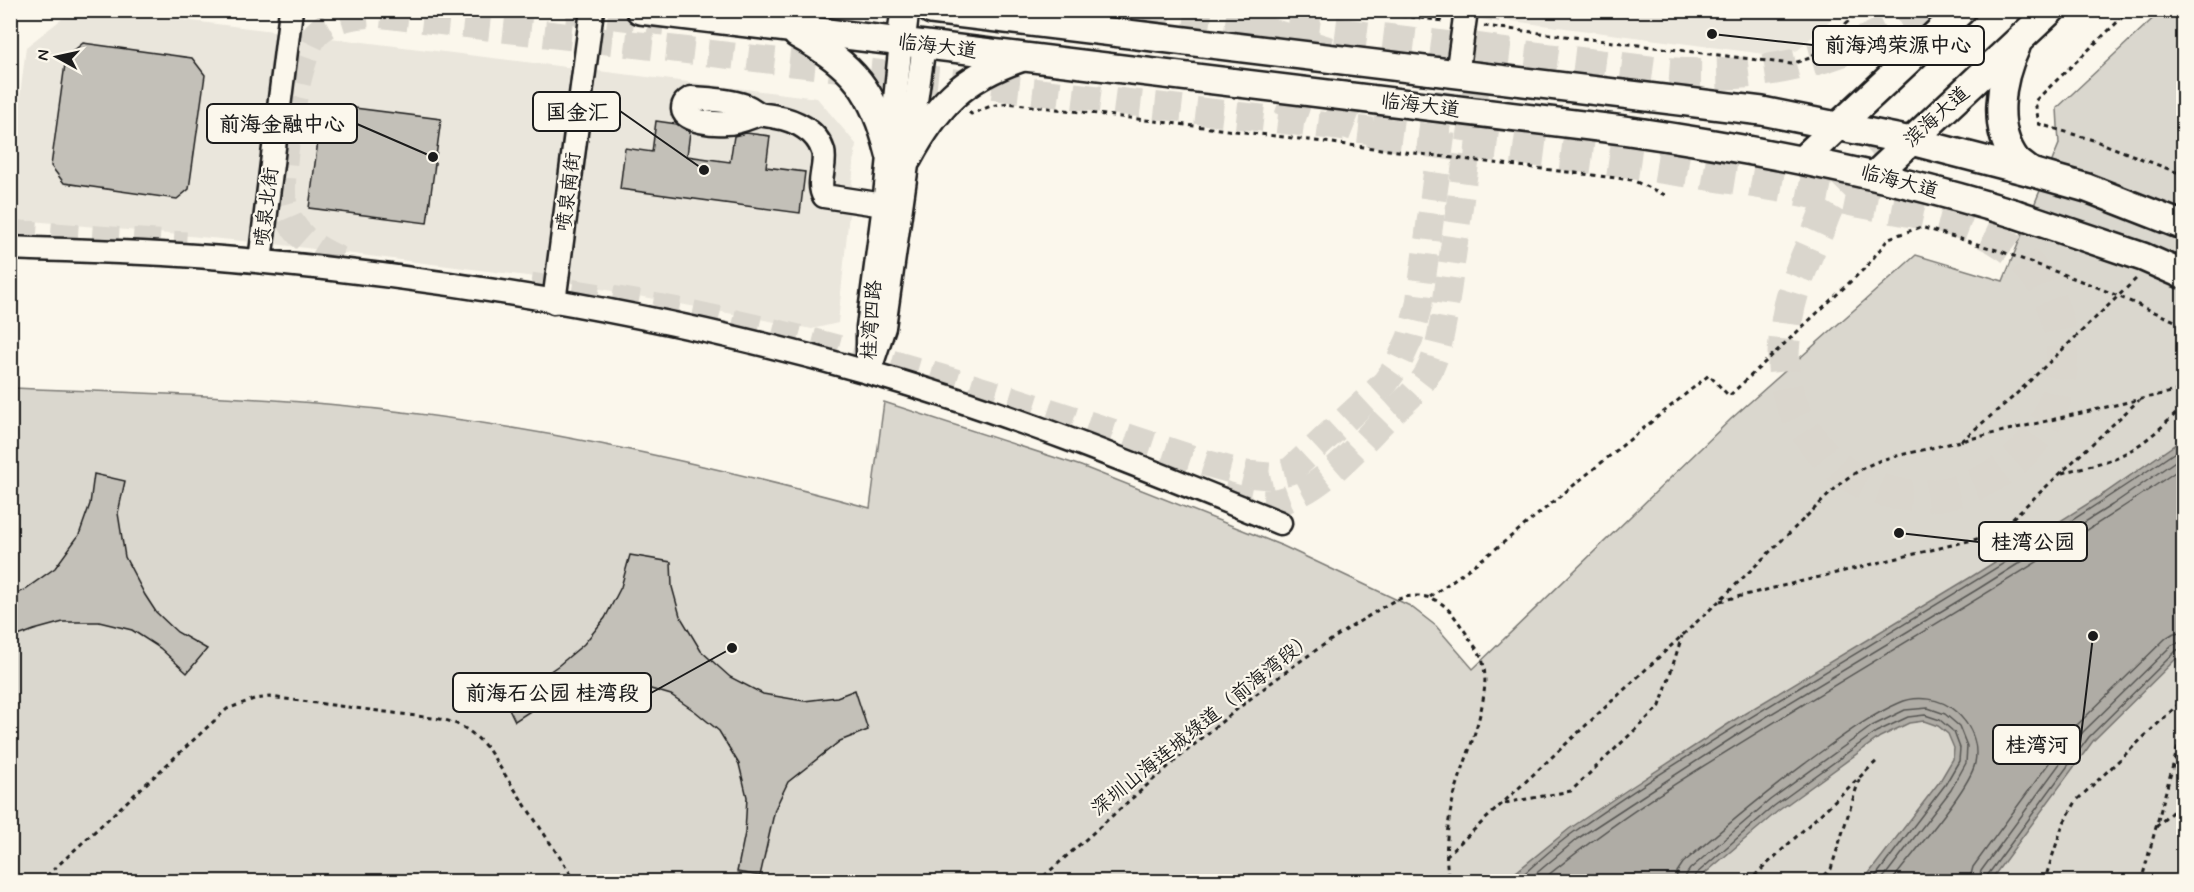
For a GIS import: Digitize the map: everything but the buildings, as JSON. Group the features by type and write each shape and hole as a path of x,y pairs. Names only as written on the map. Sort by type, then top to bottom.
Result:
{"main road":[{"name":"临海大道","path":"640,10 1623,130 1732,146 1875,175 2016,214 2143,256 2184,275"},
{"name":"桂湾四路","path":"905,10 913,44"},
{"name":"临海大道","path":"930,10 1744,109 1839,125 1911,141 2087,188 2184,226"},
{"name":"桂湾四路","path":"913,44 930,10"},
{"path":"1016,10 1044,25"},
{"path":"1803,159 1962,10"},
{"name":"滨海大道","path":"1875,175 2051,10"},
{"path":"789,29 840,61 859,81 874,105 899,156 956,92 998,65 1020,57"},
{"path":"2020,40 2010,59 2003,83 2000,109 2009,144 2016,160 2031,172"}],"street":[{"name":"喷泉北街","path":"260,261 291,10"},
{"name":"喷泉南街","path":"554,302 592,10"},
{"path":"1457,75 1465,17"},
{"name":"桂湾四路","path":"868,372 884,327 899,156 913,44"},
{"path":"759,114 780,117 796,123 816,138 824,159 820,189 824,196 884,205"},
{"name":"桂湾四路","path":"868,372 868,327 884,205 899,156"},
{"path":"10,248 154,253 351,271 554,302 693,328 868,372 984,409 1140,466 1281,524"}],"path":[{"path":"1357,10 1465,17 1791,64 1810,58 1860,10"},
{"path":"2130,10 2035,101 2039,124 2146,159 2184,175"},
{"path":"971,114 991,106 1008,103 1632,180 1665,195"},
{"path":"1449,882 1446,856 1451,808 1485,688 1480,655 1447,606 1430,597 1493,550 1709,375 1729,396 1866,267 1889,238 1921,227 2003,252 2097,287 2184,325"},
{"path":"1960,442 2012,398 2140,274"},
{"path":"1446,856 1718,602 1842,482 1858,470 1870,463 1888,458 2184,389"},
{"path":"1718,602 1985,537 2003,527 2141,399"},
{"path":"2059,474 2113,458 2128,450 2162,428 2184,406"},
{"name":"深圳山海连城绿道（前海湾段）","path":"1037,882 1203,739 1283,674 1332,639 1392,602 1412,596 1430,597"},
{"path":"1503,803 1570,791 1660,706 1683,633"},
{"path":"40,882 227,709 254,699 270,698 440,718 464,726 488,749 576,882"},
{"path":"2044,882 2063,824 2077,800 2184,699"},
{"path":"2141,882 2184,725"},
{"path":"1748,882 1879,759"},
{"path":"1818,882 1831,869 1860,776"},
{"path":"2155,829 2184,801"}],"shaded area":[{"path":"1482,10 1840,11 1798,50 1780,56 1481,17"},
{"path":"72,11 111,11 817,98 856,144 838,323 812,329 543,278 274,244 11,219 11,170 26,47"},
{"path":"2161,11 2183,11 2184,874 2176,881 11,882 11,388 288,401 464,420 533,431 668,458 870,508 884,402 1081,466 1283,546 1410,606 1436,626 1473,669 1731,419 1916,255 2003,281 2059,144 2057,108"}],"water":[{"path":"2183,439 2183,652 2093,741 1990,881 1863,881 1940,781 1953,759 1954,748 1948,734 1938,726 1924,721 1909,723 1880,737 1778,811 1696,881 1505,881 1569,829 1627,790 1739,717 2105,493"}],"tunnel":[{"path":"567,10 664,22"},
{"path":"1144,10 1240,22 1336,52"},
{"path":"1223,494 1251,502 1268,503 1285,500 1302,493 1318,483 1348,457 1409,397 1427,375 1437,351 1444,317 1487,10"},
{"path":"1240,22 1655,72 1728,74 1762,71 1828,56 1892,29 1925,10"},
{"path":"340,260 312,245 295,228 286,210 282,184 291,113 302,65 309,46 316,34 329,24 360,15 376,14 1372,131"},
{"path":"531,286 698,315 845,350 1246,474 1269,476 1290,471 1385,383 1397,366 1410,338 1419,304 1453,51"},
{"path":"1280,98 1375,132 1599,159 1767,184 1809,192 1851,200 1871,204 1932,215 1989,235 2019,255 2040,280 2059,326 2062,359 2053,405 2032,443 2001,471 1963,489 1922,496 1881,490 1842,471 1810,437 1787,390 1783,359 1787,319 1792,296 1804,263 1834,197 1840,191 1881,155"},
{"path":"10,233 186,245"}],"place":[{"name":"前海鸿荣源中心","path":"1712,34"},
{"name":"前海金融中心","path":"433,157"},
{"name":"国金汇","path":"704,170"},
{"name":"桂湾公园","path":"1899,533"},
{"name":"桂湾河","path":"2093,636"},
{"name":"前海石公园 桂湾段","path":"732,648"}]}
